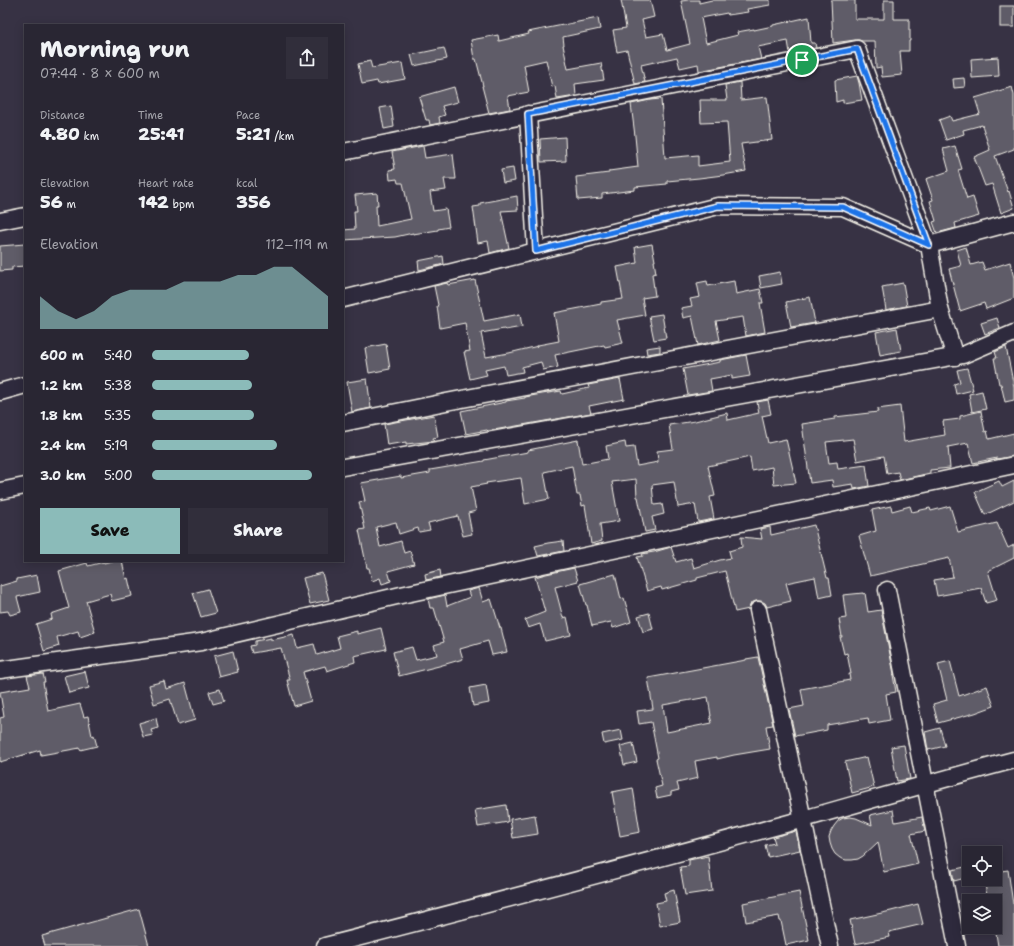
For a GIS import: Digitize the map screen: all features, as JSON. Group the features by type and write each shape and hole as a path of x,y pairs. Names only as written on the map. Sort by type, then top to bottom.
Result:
{"street":[{"path":"344,152 857,49 929,245 940,309 955,357"},
{"path":"528,114 536,251"},
{"path":"344,298 718,206 843,207 929,245 1014,222"},
{"path":"0,221 24,216"},
{"path":"344,423 940,309"},
{"path":"344,467 955,357 1014,333"},
{"path":"0,392 24,385"},
{"path":"0,670 201,642 402,595 1014,465"},
{"path":"0,491 24,486"},
{"path":"887,590 957,946"},
{"path":"758,610 830,946"},
{"path":"325,946 459,912 1014,760"}],"building":[{"path":"621,0 650,0 654,17 642,20 646,37 663,34 667,50 690,44 681,1 689,0 699,0 699,3 712,0 770,0 770,5 747,9 748,12 728,15 727,13 701,18 706,43 738,35 737,32 754,30 809,17 811,43 815,43 816,48 790,53 788,41 758,47 761,59 699,71 698,64 680,68 677,57 641,65 645,82 635,84 627,50 617,52 613,30 626,28"},
{"path":"831,0 855,0 855,19 884,19 884,0 894,0 894,19 909,19 909,51 900,51 902,75 882,77 881,67 876,68 875,41 855,40 833,43"},
{"path":"1000,6 1014,6 1014,27 1000,27"},
{"path":"598,18 600,29 563,37 563,45 568,69 601,63 604,80 575,84 576,96 557,99 555,86 552,87 546,60 524,65 529,92 508,96 510,109 489,113 476,59 474,59 471,40 498,35 499,41 529,34 528,32"},
{"path":"444,48 447,59 414,66 411,55"},
{"path":"998,57 999,76 972,78 971,59"},
{"path":"370,61 372,68 402,63 405,79 378,84 377,81 362,84 358,64"},
{"path":"857,76 862,100 843,103 843,100 836,102 835,80"},
{"path":"964,78 965,87 954,88 953,79"},
{"path":"740,82 741,100 767,97 772,140 741,144 746,171 667,181 667,184 635,187 635,190 602,194 602,198 578,200 576,177 609,173 609,171 638,167 631,104 661,99 665,158 698,155 698,166 730,162 727,122 701,123 700,100 727,100 725,85"},
{"path":"454,87 458,102 442,106 445,115 439,117 440,123 430,125 429,120 426,120 419,97"},
{"path":"1012,87 1014,95 1014,149 995,156 1014,208 1001,213 992,184 985,186 974,157 990,150 982,125 963,130 964,134 946,140 939,120 950,116 952,121 980,114 975,98"},
{"path":"391,106 394,127 384,129 380,108"},
{"path":"565,137 566,161 541,162 540,139"},
{"path":"423,146 425,158 453,154 456,179 444,179 446,190 430,192 433,211 446,209 449,227 395,237 344,240 344,230 355,229 354,211 357,211 355,195 377,193 377,226 411,219 403,183 398,183 397,179 390,180 389,170 395,169 392,152"},
{"path":"955,146 962,169 958,170 967,199 973,197 979,216 955,223 956,228 937,233 933,222 936,221 930,201 933,200 926,179 949,171 943,149"},
{"path":"513,168 515,181 503,183 501,170"},
{"path":"517,196 518,210 501,211 509,248 490,253 488,241 478,243 473,207 480,206 480,203"},
{"path":"24,244 24,266 12,267 12,270 0,271 0,246"},
{"path":"652,244 656,273 652,274 655,296 642,298 645,315 617,320 623,343 605,347 604,345 555,355 558,367 543,370 541,362 522,367 523,372 506,375 504,366 485,370 487,375 470,379 464,352 470,351 465,323 440,328 438,305 434,286 475,280 484,321 520,314 522,327 481,333 486,357 559,341 554,313 601,304 601,302 623,299 617,267 637,263 635,247"},
{"path":"966,247 971,265 982,262 985,270 1010,262 1014,278 1014,298 986,309 984,303 960,311 949,269 961,266 957,250"},
{"path":"443,256 444,264 419,270 418,261"},
{"path":"780,272 782,284 761,288 759,276"},
{"path":"707,281 708,286 734,281 736,294 760,289 763,303 760,303 765,332 746,336 743,317 716,321 720,340 698,345 692,316 683,318 681,308 692,306 690,299 700,297 697,283"},
{"path":"903,283 907,306 886,310 882,287"},
{"path":"810,297 815,323 791,327 786,302"},
{"path":"662,314 666,338 654,340 649,316"},
{"path":"997,318 1000,328 985,334 981,323"},
{"path":"897,328 901,351 880,355 876,332"},
{"path":"386,344 390,369 369,373 365,348"},
{"path":"660,346 660,352 647,354 646,348"},
{"path":"1006,347 1014,387 1014,400 1005,402 1001,384 999,384 994,358 997,358 995,352"},
{"path":"746,355 750,376 732,379 732,375 710,379 712,391 688,395 683,369"},
{"path":"967,368 973,390 956,394 954,384 960,382 957,370"},
{"path":"367,379 371,408 352,412 347,382"},
{"path":"620,379 624,399 589,406 591,413 466,434 461,411 542,394 561,391 562,394 589,388 588,385"},
{"path":"982,391 986,409 972,412 969,394"},
{"path":"768,400 771,414 762,416 768,443 786,439 796,483 774,485 772,467 752,471 750,457 708,466 715,496 710,497 714,519 698,522 695,504 678,507 674,482 652,485 654,505 662,504 664,514 652,517 655,530 645,532 637,497 636,479 612,482 619,521 600,524 602,541 591,544 585,505 582,506 580,495 577,495 572,466 544,472 549,499 525,504 521,478 486,483 487,484 471,487 476,511 468,513 472,534 463,536 458,516 428,523 430,530 419,532 418,528 399,534 396,522 376,527 380,547 401,541 404,553 410,551 414,564 388,571 391,581 382,584 380,578 372,581 369,568 367,568 359,530 365,529 359,502 365,501 361,483 430,473 430,470 484,461 578,440 582,464 608,459 606,446 625,442 626,448 634,447 637,466 658,462 657,451 673,449 669,425 695,421 727,413 728,420 759,413 757,402"},
{"path":"900,406 904,442 945,435 943,421 960,419 960,416 981,411 985,432 987,431 989,439 1014,433 1014,456 973,463 968,443 948,447 950,468 930,470 930,473 900,480 898,472 887,474 884,456 857,461 853,439 826,442 829,463 837,462 838,469 866,465 869,486 854,489 853,484 833,487 832,480 810,483 802,424 835,419 835,417 878,412 877,409"},
{"path":"434,415 438,437 433,438 434,441 406,444 406,442 387,445 384,424"},
{"path":"999,481 1002,487 1014,481 1014,501 985,515 975,492"},
{"path":"891,506 892,511 910,506 912,512 930,508 931,511 950,506 958,532 997,523 1008,548 1014,545 1014,558 988,571 997,600 986,603 981,588 937,596 934,580 953,577 949,558 870,576 859,536 876,531 872,510"},
{"path":"814,525 827,578 829,578 832,595 819,598 815,577 786,583 791,601 767,607 765,603 756,601 751,603 749,609 735,612 725,571 697,578 697,580 662,590 661,587 647,591 637,557 643,556 642,554 671,547 676,562 691,558 694,568 731,558 729,551 742,547 741,537 762,539 760,529 770,527 771,535"},
{"path":"563,541 564,551 538,556 535,546"},
{"path":"122,562 132,596 112,601 110,594 86,601 95,632 80,637 78,631 57,637 59,646 44,651 36,624 52,619 51,614 69,608 59,571 87,563 88,566"},
{"path":"574,568 578,581 555,587 563,618 567,617 571,635 545,641 540,624 528,628 525,620 545,612 535,577"},
{"path":"440,570 441,577 426,580 425,574"},
{"path":"322,573 329,600 310,604 303,578"},
{"path":"615,574 621,599 624,598 631,622 613,628 611,622 592,626 580,584"},
{"path":"37,575 40,592 17,597 21,612 10,615 8,611 0,612 0,586 17,581 17,579"},
{"path":"479,588 483,602 491,599 507,652 492,655 488,641 460,649 463,659 399,676 393,652 412,647 416,660 437,655 434,645 444,642 434,608 430,608 428,599 445,595 447,606 470,597 468,591"},
{"path":"208,589 216,613 201,617 193,593"},
{"path":"865,593 868,612 881,610 894,674 896,692 886,694 890,720 869,724 868,718 827,725 827,730 795,736 789,709 804,706 801,689 850,680 849,674 851,674 847,653 844,654 840,637 842,637 839,619 846,618 843,595"},
{"path":"649,613 653,629 643,632 638,616"},
{"path":"381,628 386,649 354,656 355,662 327,671 325,666 303,672 311,701 294,706 287,680 290,680 281,648 252,653 250,646 255,645 255,641 271,638 271,640 294,635 297,648 314,644 317,655 340,648 337,636 357,631 357,634"},
{"path":"233,651 238,672 219,677 214,656"},
{"path":"758,657 773,725 766,726 770,749 717,759 717,757 695,761 698,778 677,783 679,790 671,792 671,795 657,798 655,788 662,786 656,759 658,758 651,722 639,724 637,711 653,709 648,678","holes":["708,697 712,723 667,732 663,705"]},
{"path":"950,661 959,696 987,686 994,706 938,723 933,704 947,700 938,664"},
{"path":"85,671 89,688 69,693 64,676"},
{"path":"43,674 48,711 80,704 84,717 88,716 92,736 94,735 97,746 80,750 80,748 41,755 40,750 0,762 0,718 4,717 0,692 30,687 27,676"},
{"path":"164,681 166,689 185,683 195,720 178,725 170,699 154,704 149,685"},
{"path":"486,685 489,703 473,706 470,688"},
{"path":"220,689 224,701 213,704 209,692"},
{"path":"156,718 158,728 151,730 153,735 143,737 139,723"},
{"path":"940,728 945,746 928,750 925,732"},
{"path":"621,730 623,740 604,744 602,734"},
{"path":"633,743 637,762 624,765 620,746"},
{"path":"904,745 910,779 897,781 891,747"},
{"path":"867,757 874,787 852,793 845,762"},
{"path":"633,788 640,832 620,836 612,792"},
{"path":"506,805 508,822 478,827 475,810"},
{"path":"893,810 895,822 922,817 925,831 911,834 918,864 884,872 878,842 858,859 846,860 835,854 829,837 838,821 843,818 850,817 872,825 870,815"},
{"path":"535,815 538,834 513,838 510,819"},
{"path":"796,831 800,850 768,857 765,845 775,843 773,837"},
{"path":"708,856 712,891 685,895 680,867 689,866 689,860"},
{"path":"962,868 962,879 954,881 952,870"},
{"path":"1008,870 1014,904 1014,946 998,946 996,934 1002,934 1002,894 987,894 985,886 1002,886 1002,871"},
{"path":"674,890 680,922 660,926 656,903 666,901 664,893"},
{"path":"799,892 809,940 786,945 779,916 746,922 743,903"},
{"path":"918,904 923,924 889,932 890,937 855,944 850,920"},
{"path":"139,909 149,946 45,946 42,936"}],"route":[{"path":"857,49 929,245 843,207 718,206 536,251 528,114 802,60 857,49"}]}
